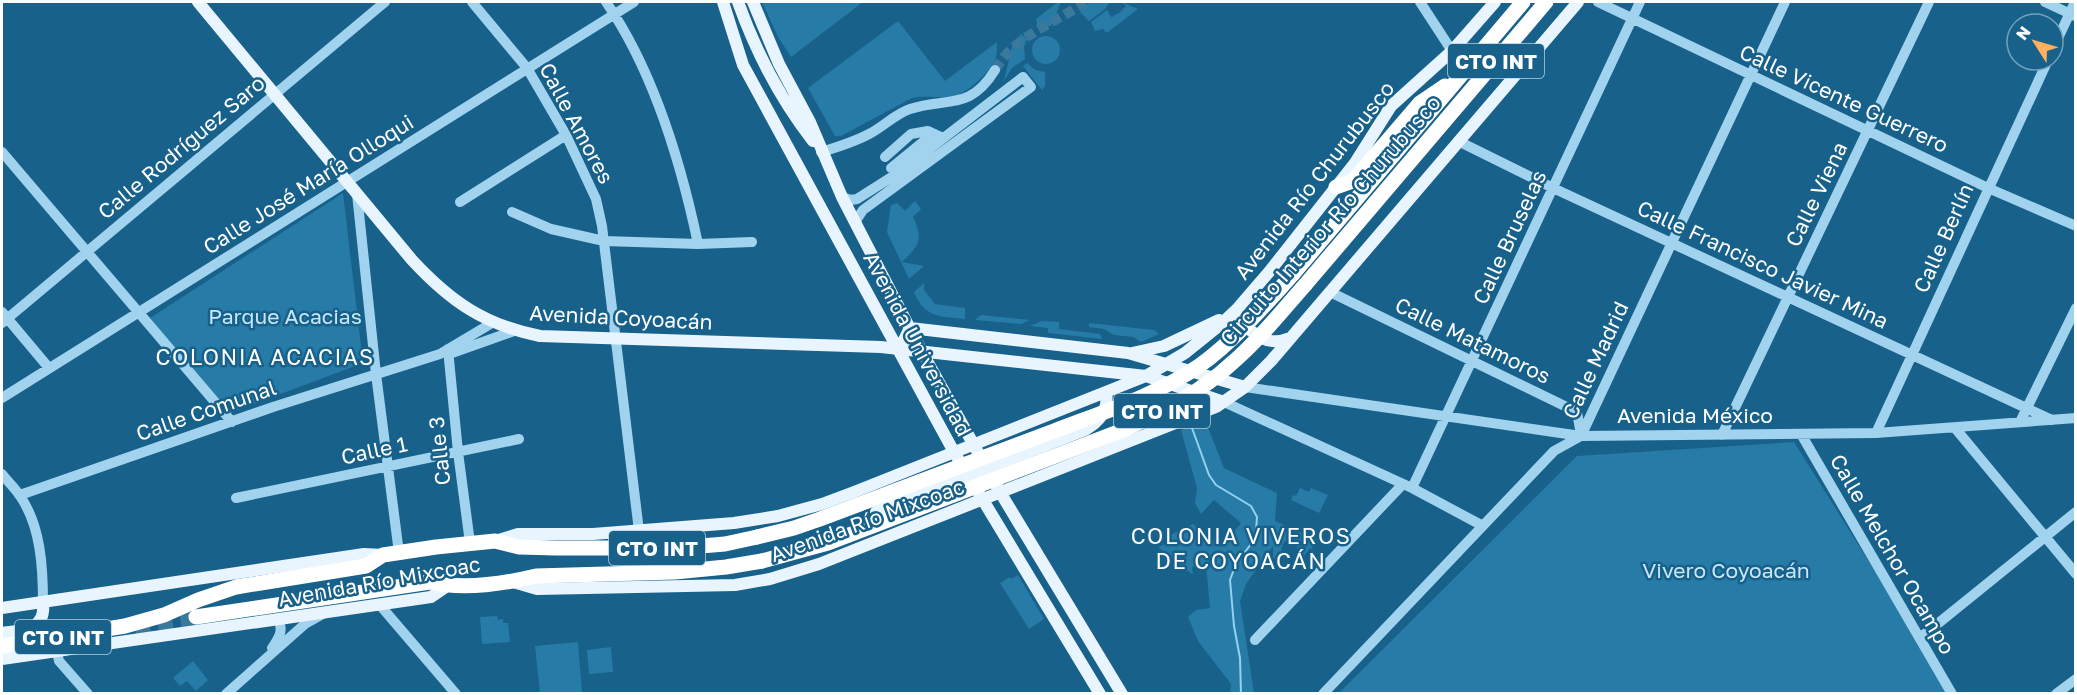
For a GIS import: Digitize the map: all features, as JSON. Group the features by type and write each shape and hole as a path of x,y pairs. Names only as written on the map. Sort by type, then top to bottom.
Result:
{"highway":[{"name":"Circuito Interior Río Churubusco","path":"977,472 1180,377 1231,341 1293,274 1523,2"},
{"name":"Circuito Interior Río Churubusco","path":"977,472 1126,429 1183,399 1233,363 1305,285 1546,2"},
{"path":"1336,187 1353,181 1419,103 1460,76"},
{"name":"CTO INT","path":"495,541 519,547 556,549 676,548 725,544 794,528 977,472"},
{"name":"CTO INT","path":"513,582 536,576 709,569 762,561 828,543 977,472"},
{"name":"Avenida Río Mixcoac","path":"383,555 495,541"},
{"name":"CTO INT","path":"2,646 125,626 158,617 236,587 366,566 383,555"},
{"name":"CTO INT","path":"196,617 430,582 447,586"},
{"name":"Avenida Río Mixcoac","path":"447,586 513,582"}],"main road":[{"name":"Avenida Coyoacán","path":"198,2 430,280 447,294 492,323 514,331 540,336 881,347 1146,376 1224,402"},
{"name":"Avenida Universidad","path":"723,2 743,65 954,452 1000,492 1122,693"},
{"path":"738,2 753,44 796,120 821,152"},
{"name":"Avenida Universidad","path":"753,2 779,64 810,122 842,197 973,445 981,500 1100,693"},
{"name":"Avenida Río Churubusco","path":"954,452 1146,376 1168,364 1236,310 1355,163 1391,106 1452,51 1495,2"},
{"name":"CTO INT","path":"1000,492 1205,412 1245,387 1330,292 1578,2"},
{"path":"1128,354 1164,346 1236,310 1242,321 1259,338 1273,342 1290,338"},
{"path":"899,350 910,328 1128,354 1245,387"},
{"path":"876,512 1088,429 1098,421 1105,410 1108,402 1106,393"},
{"name":"Avenida Río Mixcoac","path":"495,541 518,534 639,531 734,523 778,516 822,504 954,452"},
{"path":"854,492 867,498 876,512 878,526 869,544"},
{"name":"Avenida Río Mixcoac","path":"513,582 537,589 735,585 770,579 819,564 1000,492"},
{"name":"Avenida Río Mixcoac","path":"2,608 364,554 383,555"},
{"name":"Avenida Río Mixcoac","path":"2,659 431,597 447,586"},
{"path":"2,633 34,626 42,616 43,603"}],"street":[{"name":"Calle Rodríguez Saro","path":"3,318 86,252 385,2"},
{"name":"Calle Amores","path":"472,2 527,68 566,135 596,199 604,241 639,531"},
{"path":"606,2 641,67 667,129 688,197 698,244"},
{"name":"Calle José María Olloqui","path":"2,398 634,2"},
{"path":"1420,2 1452,51"},
{"name":"Calle Vicente Guerrero","path":"1598,2 1988,188 2076,226"},
{"name":"Calle Bruselas","path":"1255,640 1386,502 1407,486 1447,417 1640,2"},
{"name":"Calle Madrid","path":"1323,693 1554,450 1581,436 1785,2"},
{"name":"Calle Viena","path":"1722,435 1929,2"},
{"path":"2045,2 2073,14"},
{"path":"2065,28 2073,14 2075,2"},
{"path":"821,152 843,146 870,133 908,110 953,102 967,97 986,83 995,70"},
{"name":"Calle Berlín","path":"1876,433 2042,72"},
{"path":"842,197 857,200 897,173 1031,87 1023,77 940,137 897,173 861,211 855,222"},
{"path":"885,157 911,134 928,131 940,137"},
{"path":"460,202 566,135"},
{"name":"Calle Francisco Javier Mina","path":"1458,141 1553,188 2052,420"},
{"path":"2,152 232,422"},
{"path":"357,194 376,374 399,553"},
{"path":"512,212 551,229 604,241 698,244 752,242"},
{"name":"Calle Matamoros","path":"1330,292 1577,412 1581,436"},
{"path":"2020,422 2076,308"},
{"path":"3,318 49,368"},
{"name":"Calle Comunal","path":"20,495 446,352 492,323"},
{"path":"446,352 514,331"},
{"name":"Calle 3","path":"446,352 470,543"},
{"name":"Avenida México","path":"1245,387 1581,436 1876,433 2076,418"},
{"path":"1224,402 1407,486 1483,526"},
{"path":"1955,428 2076,574"},
{"name":"Calle Melchor Ocampo","path":"1801,434 1952,693"},
{"name":"Calle 1","path":"236,498 519,439"},
{"path":"2,474 20,495 33,524 39,546 43,603"},
{"path":"1920,638 2076,512"},
{"path":"379,604 456,693"},
{"path":"226,693 305,624 326,612"},
{"path":"264,660 280,635 278,619"},
{"path":"57,652 59,661 87,693"},
{"path":"2056,693 2076,679"}],"green space":[{"path":"762,2 863,2 791,57 778,37"},
{"path":"1061,2 1051,26 1038,27 1036,19"},
{"path":"1089,2 1110,2 1105,9 1089,21 1080,12"},
{"path":"1122,2 1138,9 1108,32 1104,29 1095,31 1091,22 1107,10 1111,17 1119,13 1126,6"},
{"path":"898,21 945,81 997,42 994,63 964,92 951,97 912,98 841,136 835,136 808,88"},
{"path":"1021,34 1027,39 1024,47 1025,59 1012,68 1004,81 1012,46"},
{"path":"1046,36 1056,40 1060,50 1056,60 1046,64 1036,60 1032,50 1036,40"},
{"path":"1027,63 1035,70 1045,72 1045,86 1042,90 1023,66"},
{"name":"Parque Acacias","path":"343,193 363,363 230,413 150,318"},
{"path":"915,201 921,209 913,217 918,231 918,242 902,262 924,266 909,279 887,232 891,205 897,203 905,211"},
{"path":"924,283 924,290 935,304 965,308 965,319 934,314 923,307 914,292"},
{"path":"981,315 1030,320 1021,324 975,320"},
{"path":"1041,321 1059,322 1059,329 1100,334 1102,339 1048,333 1048,328 1030,326"},
{"path":"1089,323 1154,330 1159,334 1141,342 1133,337 1114,335 1104,329 1089,327"},
{"path":"1205,420 1224,468 1277,493 1275,521 1316,539 1312,549 1310,548 1302,558 1293,538 1284,542 1278,560 1273,558 1273,546 1246,584 1240,601 1254,693 1230,693 1231,684 1198,641 1188,617 1196,610 1210,608 1206,565 1192,567 1193,575 1158,547 1172,541 1170,535 1193,524 1221,547 1241,523 1214,500 1201,514 1195,503 1197,488 1181,430"},
{"name":"Vivero Coyoacán","path":"1794,442 1918,640 1948,694 1338,694 1577,456"},
{"path":"1300,488 1309,492 1311,488 1328,495 1319,513 1291,500"},
{"path":"1018,575 1044,619 1029,629 1000,583"},
{"path":"497,616 498,620 503,619 503,623 508,623 510,642 482,644 480,617"},
{"path":"578,642 582,693 540,693 535,646"},
{"path":"611,647 613,672 589,674 587,650"},
{"path":"193,661 208,680 196,691 187,681 180,686 173,678"}],"waterway":[{"path":"1192,428 1209,475 1216,485 1251,506 1257,517 1256,531 1251,544 1236,564 1230,580 1234,626 1240,658 1241,694"}],"tunnel":[{"path":"995,70 1003,58 1024,39 1085,2"},
{"path":"135,628 196,617"}],"district":[{"name":"COLONIA ACACIAS","path":"265,356"},
{"name":"COLONIA VIVEROS DE COYOACÁN","path":"1241,548"}]}
